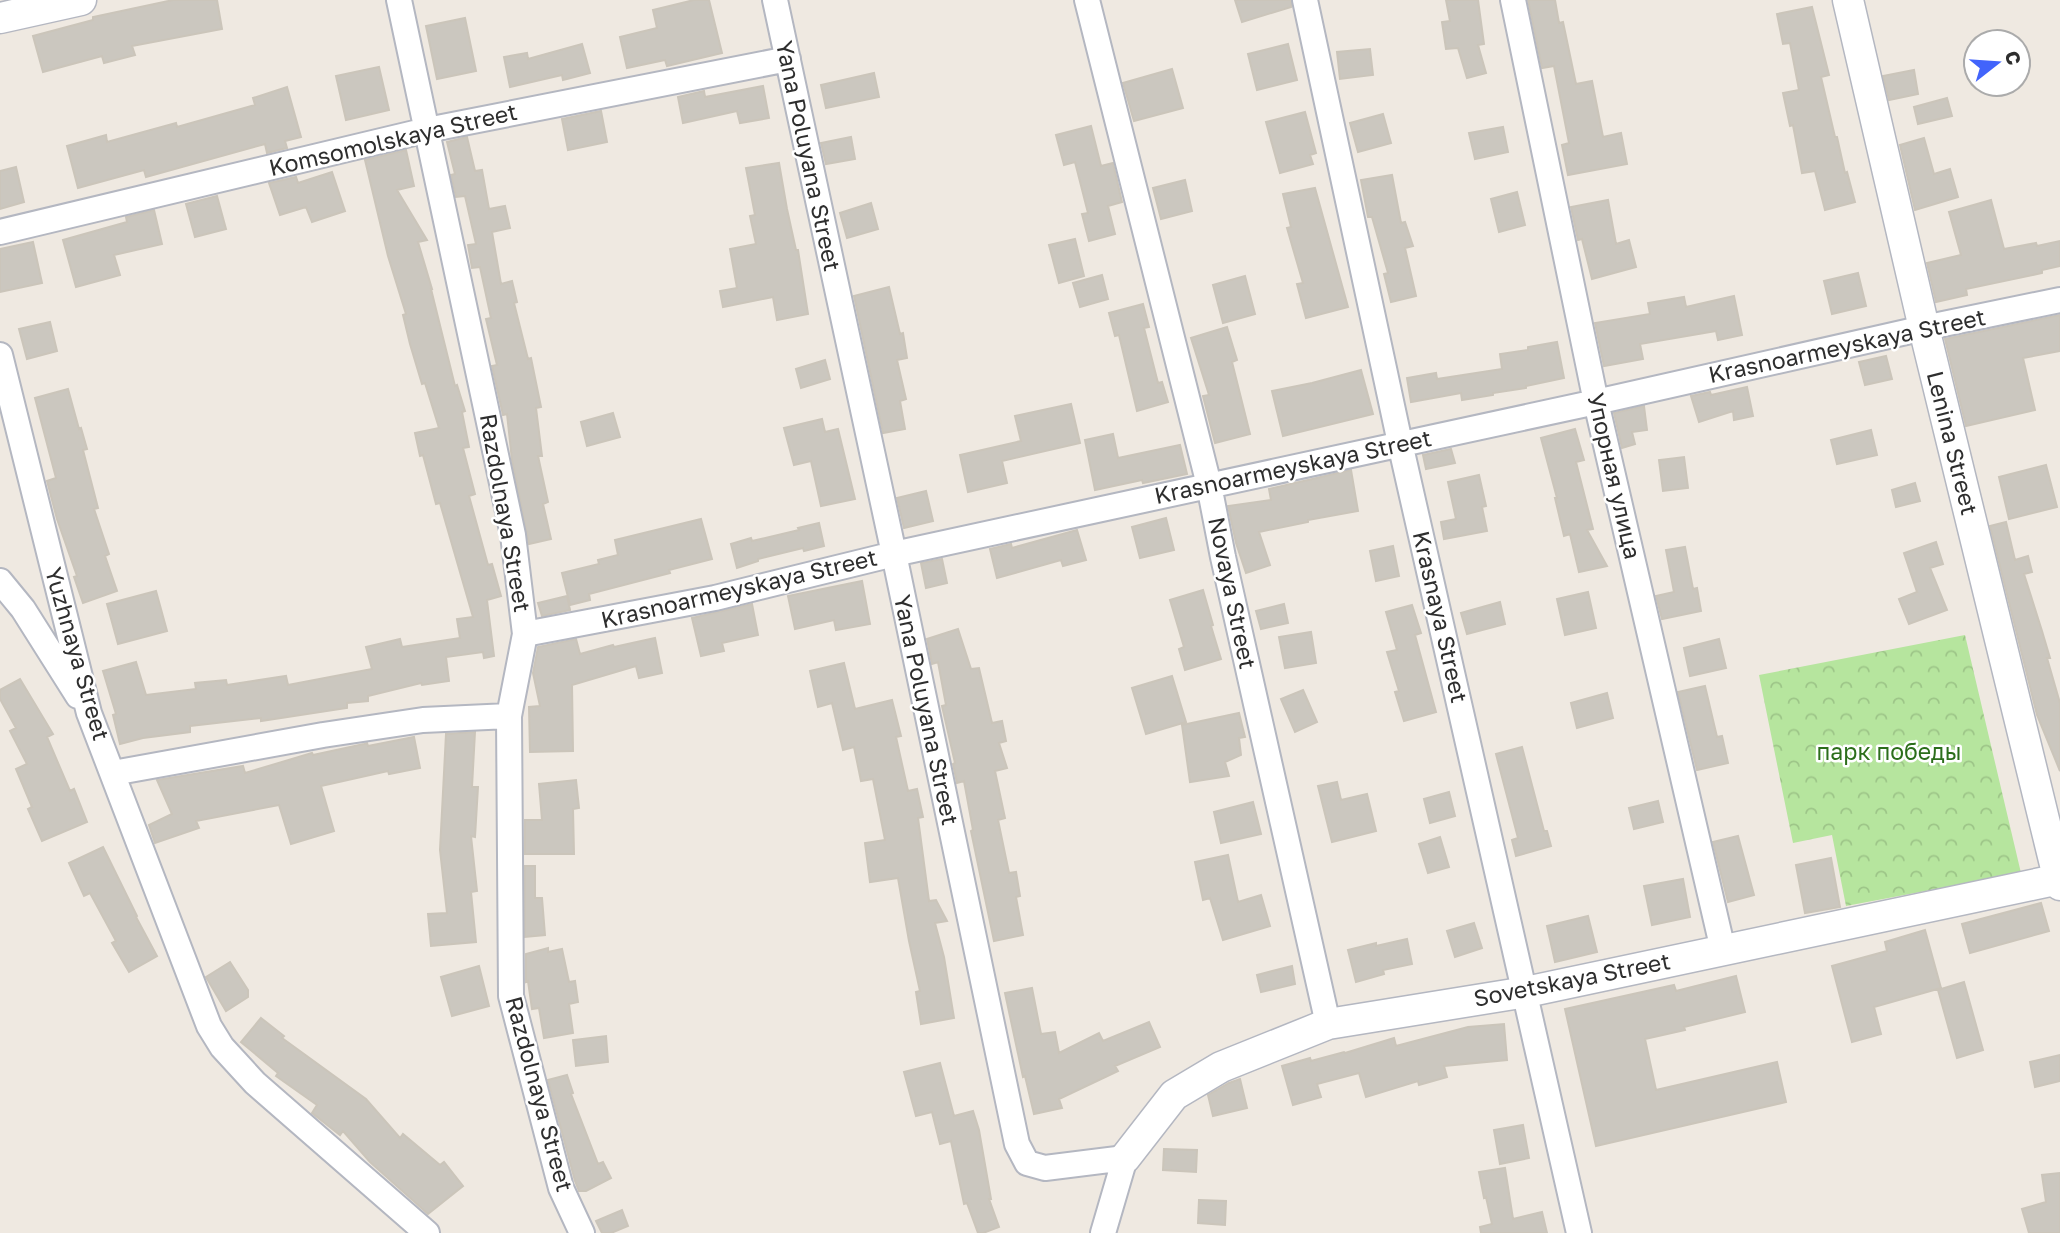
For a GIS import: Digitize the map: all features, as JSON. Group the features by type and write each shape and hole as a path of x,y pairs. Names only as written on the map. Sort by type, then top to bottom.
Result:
{"street":[{"path":"0,18 81,0"},
{"name":"Razdolnaya Street","path":"399,0 513,535 526,635 509,716 511,996 561,1188 582,1233"},
{"name":"Yana Poluyana Street","path":"775,0 1017,1144 1027,1163 1045,1168 1125,1158"},
{"name":"Novaya Street","path":"1087,0 1209,485 1328,1024"},
{"name":"Krasnaya Street","path":"1305,0 1401,443 1579,1233"},
{"name":"Упорная улица","path":"1513,0 1596,402 1723,950"},
{"name":"Lenina Street","path":"1848,0 1924,328 2059,882"},
{"name":"Komsomolskaya Street","path":"0,232 427,130 788,59"},
{"name":"Krasnoarmeyskaya Street","path":"526,635 715,598 894,554 2060,300"},
{"name":"Yuzhnaya Street","path":"0,355 9,434 89,713 191,985 209,1026 222,1047 255,1083 427,1233"},
{"path":"0,581 23,609 89,713"},
{"path":"113,772 424,720 509,716"},
{"name":"Sovetskaya Street","path":"1125,1158 1174,1095 1221,1067 1328,1024 1526,992 2059,882"},
{"path":"1103,1233 1125,1158"}],"green space":[{"name":"парк победы","path":"1965,635 2021,873 1846,906 1832,835 1793,843 1759,675"}],"building":[{"path":"173,0 217,0 222,29 132,46 135,55 104,63 102,56 43,72 33,36 93,20 93,17"},
{"path":"694,0 709,0 722,53 667,66 665,60 627,68 620,37 657,28 653,10"},
{"path":"1235,0 1291,0 1291,7 1242,22"},
{"path":"1446,0 1478,0 1484,44 1478,45 1486,73 1467,78 1458,48 1446,49 1442,22 1450,21"},
{"path":"1528,0 1555,0 1559,23 1563,22 1576,84 1592,81 1603,137 1621,133 1627,164 1568,175 1562,145 1569,143 1554,66 1542,68"},
{"path":"1812,7 1829,75 1821,77 1835,137 1855,202 1825,210 1815,171 1802,173 1793,125 1790,126 1783,93 1799,90 1790,43 1783,44 1777,14"},
{"path":"465,18 476,71 437,79 426,26"},
{"path":"582,44 590,73 563,80 562,75 510,87 504,57 527,53 528,59"},
{"path":"1288,44 1297,80 1257,90 1248,54"},
{"path":"1370,49 1373,75 1340,79 1337,52"},
{"path":"379,67 389,110 346,120 336,76"},
{"path":"1172,69 1183,108 1134,121 1123,83"},
{"path":"1914,70 1918,94 1889,100 1883,76"},
{"path":"874,73 879,97 826,108 821,85"},
{"path":"763,86 769,118 740,123 737,111 683,123 678,97 704,91 705,97"},
{"path":"287,87 301,137 285,141 287,148 267,153 265,144 146,177 144,170 78,188 67,146 106,135 107,142 176,123 177,127 255,105 253,98"},
{"path":"1947,98 1952,116 1918,124 1914,107"},
{"path":"601,111 607,142 568,150 562,119"},
{"path":"1305,112 1316,153 1310,155 1313,164 1280,173 1266,122"},
{"path":"1383,114 1391,143 1358,152 1350,123"},
{"path":"1091,126 1101,166 1113,163 1122,202 1108,206 1115,234 1089,241 1082,214 1088,213 1075,162 1064,165 1056,135"},
{"path":"1503,127 1508,152 1475,159 1469,133"},
{"path":"467,137 475,171 482,170 489,209 505,206 510,228 492,232 501,284 512,281 517,302 514,303 528,359 531,358 541,407 536,408 542,456 538,456 548,502 543,504 551,539 529,544 512,460 507,414 503,415 492,366 497,365 486,319 491,318 480,267 472,268 468,245 476,244 465,196 456,197 451,175 455,174 447,142"},
{"path":"851,137 855,159 826,164 821,143"},
{"path":"1924,138 1934,174 1950,169 1958,197 1915,210 1900,145"},
{"path":"406,150 414,186 397,190 427,240 418,242 455,386 457,385 465,411 462,412 469,447 463,448 475,494 469,496 488,565 492,564 501,596 487,600 494,656 484,658 483,652 446,657 449,681 421,683 368,696 368,701 347,703 347,708 261,721 261,718 190,726 190,732 120,744 113,715 116,714 103,671 136,662 146,695 196,689 195,683 226,680 227,685 286,676 288,685 372,669 366,647 400,639 402,647 460,638 457,619 473,617 440,503 436,504 423,455 420,456 415,433 439,428 410,344 403,315 406,314 388,256 365,160"},
{"path":"779,163 798,250 808,314 777,320 773,297 723,307 720,291 737,288 730,249 756,244 750,216 755,215 746,168"},
{"path":"16,167 24,202 0,209 0,171"},
{"path":"332,172 345,211 312,222 306,207 280,215 269,183 296,177 298,183"},
{"path":"1392,175 1401,223 1405,222 1413,246 1405,248 1416,296 1391,302 1384,274 1388,273 1372,217 1368,217 1361,180"},
{"path":"1185,180 1192,211 1161,219 1153,188"},
{"path":"1315,188 1348,307 1306,318 1297,284 1303,283 1287,228 1291,227 1283,194"},
{"path":"1517,192 1525,225 1499,232 1491,199"},
{"path":"217,196 226,229 195,237 186,204"},
{"path":"1608,200 1616,244 1629,240 1636,267 1592,279 1582,239 1578,240 1571,207"},
{"path":"1991,200 2004,249 2060,241 2060,266 2042,270 2042,273 1966,289 1967,295 1936,302 1927,263 1961,255 1949,212"},
{"path":"871,203 878,229 847,238 840,213"},
{"path":"154,210 162,244 114,255 120,275 76,287 63,240 127,222 126,217"},
{"path":"1075,239 1084,276 1059,283 1049,245"},
{"path":"33,242 42,283 0,292 0,249"},
{"path":"1858,273 1866,306 1832,314 1824,281"},
{"path":"1102,275 1108,299 1080,307 1073,283"},
{"path":"1245,276 1255,314 1223,323 1213,285"},
{"path":"889,287 900,334 903,333 907,358 897,360 906,399 900,401 905,429 883,433 854,296"},
{"path":"1734,296 1742,335 1718,340 1716,331 1640,344 1643,359 1604,366 1595,323 1650,314 1648,303 1684,297 1686,307"},
{"path":"1143,304 1149,327 1144,328 1158,383 1162,382 1168,402 1137,411 1119,335 1115,336 1109,313"},
{"path":"2060,315 2060,351 2023,358 2035,410 1966,426 1945,339"},
{"path":"50,322 57,351 27,359 19,329"},
{"path":"1227,327 1237,360 1232,362 1250,434 1215,443 1203,396 1209,395 1191,338"},
{"path":"1557,342 1564,378 1462,400 1461,393 1411,402 1407,378 1436,373 1437,379 1502,369 1500,354"},
{"path":"1886,356 1892,379 1865,385 1859,362"},
{"path":"825,360 830,379 801,388 796,369"},
{"path":"1361,370 1373,414 1283,436 1272,391"},
{"path":"1747,387 1753,416 1734,420 1733,411 1699,422 1691,396 1710,392 1711,395"},
{"path":"68,389 87,449 83,450 98,508 94,509 109,554 105,556 117,591 83,603 47,481 56,478 35,398"},
{"path":"1071,404 1080,443 1002,461 1007,483 968,492 960,455 1021,441 1015,416"},
{"path":"1644,406 1647,430 1632,432 1635,444 1622,448 1614,413"},
{"path":"613,413 620,437 587,446 581,422"},
{"path":"822,419 825,432 838,429 855,499 821,506 811,461 794,465 784,428"},
{"path":"1575,429 1584,460 1576,462 1593,529 1587,530 1607,566 1579,572 1570,534 1564,536 1541,438"},
{"path":"1871,430 1877,455 1837,464 1831,440"},
{"path":"1113,434 1118,458 1180,445 1187,474 1095,490 1085,440"},
{"path":"1451,449 1455,463 1426,469 1423,455"},
{"path":"1684,457 1688,488 1663,491 1659,460"},
{"path":"2046,465 2057,507 2009,519 1999,477"},
{"path":"1351,470 1358,511 1259,532 1270,565 1246,573 1228,506 1271,500 1269,489"},
{"path":"1479,475 1486,506 1482,507 1487,531 1444,539 1441,522 1456,519 1448,482"},
{"path":"1915,483 1920,501 1896,507 1892,490"},
{"path":"926,491 933,521 904,528 897,498"},
{"path":"1166,518 1174,550 1140,558 1132,527"},
{"path":"701,519 712,559 589,594 590,600 570,605 562,573 599,564 598,560 618,555 615,540"},
{"path":"2006,522 2015,560 2028,556 2032,572 2024,574 2050,658 2047,658 2060,703 2060,771 2037,715 1990,526"},
{"path":"819,523 824,546 758,559 737,568 731,544 799,530 798,528"},
{"path":"1077,530 1086,560 1063,566 1061,560 997,578 990,549 1011,544 1012,548"},
{"path":"1936,542 1943,564 1930,568 1947,610 1909,624 1899,599 1917,592 1904,553"},
{"path":"1393,546 1399,576 1376,581 1370,551"},
{"path":"1685,547 1693,589 1697,588 1701,611 1662,619 1656,596 1674,592 1666,550"},
{"path":"942,559 947,583 926,588 921,563"},
{"path":"862,581 870,624 836,630 834,620 795,629 788,596"},
{"path":"1203,590 1221,659 1185,670 1179,649 1184,647 1170,600"},
{"path":"156,591 167,631 118,644 107,604"},
{"path":"1588,592 1596,628 1565,635 1557,599"},
{"path":"567,596 570,610 542,616 538,603"},
{"path":"1500,602 1505,624 1467,634 1461,613"},
{"path":"752,604 758,635 722,643 724,651 701,656 692,618"},
{"path":"1284,604 1288,623 1261,629 1256,611"},
{"path":"1412,605 1421,633 1415,635 1436,712 1404,721 1395,692 1399,691 1387,652 1397,650 1386,612"},
{"path":"958,629 971,669 979,668 992,723 1002,721 1006,741 999,743 1007,768 995,771 1005,818 998,820 1009,873 1016,872 1020,896 1016,897 1023,935 994,941 971,831 973,830 964,781 957,783 953,764 955,763 942,706 946,705 938,662 932,664 927,639"},
{"path":"1311,632 1316,663 1285,668 1279,637"},
{"path":"655,638 662,673 639,678 636,666 572,685 573,751 530,752 529,707 540,706 533,673 538,647 576,639 580,654"},
{"path":"1719,639 1726,668 1690,676 1684,648"},
{"path":"844,663 855,709 892,700 901,736 896,737 908,791 917,789 923,817 918,818 929,901 936,900 947,921 935,923 944,957 954,1018 921,1024 916,992 920,991 898,878 870,882 865,843 885,840 873,779 861,781 854,747 843,750 832,703 818,707 810,671"},
{"path":"1172,676 1186,722 1146,734 1132,688"},
{"path":"20,679 53,734 47,737 70,791 74,789 87,822 42,841 28,809 32,807 16,769 27,764 10,731 16,728 0,699 0,690"},
{"path":"1705,686 1717,737 1722,736 1728,763 1697,770 1678,692"},
{"path":"1303,690 1317,722 1295,732 1281,699"},
{"path":"1607,693 1613,718 1577,728 1571,703"},
{"path":"1239,713 1245,737 1239,738 1241,755 1225,762 1229,776 1190,782 1182,725"},
{"path":"475,732 472,787 478,787 475,837 471,836 477,891 471,892 476,942 431,946 428,914 447,913 440,850 446,734"},
{"path":"414,737 420,768 389,774 388,771 321,786 334,831 291,844 279,805 196,821 199,828 155,843 149,825 172,814 157,780 243,766 245,773 312,753 313,755 367,743 368,746"},
{"path":"1522,747 1544,831 1547,831 1551,846 1516,856 1512,840 1518,838 1496,754"},
{"path":"576,780 579,808 573,809 574,854 525,854 525,820 542,820 539,784"},
{"path":"1337,782 1341,800 1367,794 1376,831 1332,842 1318,786"},
{"path":"1449,792 1455,816 1430,823 1424,799"},
{"path":"1658,801 1663,822 1634,829 1629,808"},
{"path":"1253,802 1261,834 1221,843 1214,812"},
{"path":"1738,836 1754,895 1728,902 1713,842"},
{"path":"1440,837 1449,867 1428,873 1419,844"},
{"path":"103,847 157,956 129,972 112,943 116,941 90,893 84,896 69,863"},
{"path":"1228,855 1238,902 1261,895 1270,926 1223,940 1210,898 1203,900 1195,862"},
{"path":"1831,858 1840,907 1805,913 1796,865"},
{"path":"525,866 535,866 535,898 542,898 545,935 525,937"},
{"path":"1683,879 1690,917 1652,925 1644,886"},
{"path":"2041,903 2049,931 1970,953 1962,924"},
{"path":"1588,916 1597,952 1555,962 1547,926"},
{"path":"1474,923 1482,948 1455,957 1447,931"},
{"path":"1925,930 1941,988 1874,1007 1881,1034 1852,1042 1832,966 1887,951 1885,942"},
{"path":"1407,939 1412,964 1383,970 1384,974 1356,982 1348,950"},
{"path":"548,948 548,952 562,949 569,982 575,981 578,1002 569,1004 573,1033 544,1038 539,1008 532,1009 528,981 526,982 526,954"},
{"path":"230,962 248,990 248,997 226,1011 206,977"},
{"path":"479,966 489,1006 452,1016 441,977"},
{"path":"1292,966 1295,984 1261,992 1257,975"},
{"path":"1736,976 1745,1012 1645,1039 1656,1090 1777,1062 1786,1102 1596,1146 1565,1009 1674,985 1676,991"},
{"path":"1964,982 1983,1050 1957,1058 1938,990"},
{"path":"1032,988 1041,1034 1055,1032 1059,1053 1099,1033 1103,1041 1149,1022 1160,1047 1115,1066 1118,1071 1059,1099 1062,1108 1034,1114 1005,993"},
{"path":"261,1018 284,1036 282,1038 366,1099 400,1138 403,1134 440,1165 444,1162 463,1186 428,1214 370,1162 343,1131 340,1135 312,1113 317,1105 276,1076 278,1073 241,1042"},
{"path":"1504,1024 1507,1060 1444,1066 1447,1077 1419,1085 1418,1081 1366,1097 1359,1073 1317,1084 1321,1097 1293,1105 1282,1066 1310,1058 1311,1061 1345,1053 1394,1038 1396,1046 1468,1027"},
{"path":"606,1036 608,1062 576,1066 573,1040"},
{"path":"2060,1055 2060,1081 2035,1087 2030,1062"},
{"path":"940,1063 954,1116 973,1111 979,1130 989,1199 999,1227 983,1233 978,1233 967,1203 964,1204 951,1141 940,1144 932,1112 916,1116 904,1072"},
{"path":"567,1075 573,1093 571,1094 598,1164 603,1162 611,1178 586,1191 579,1191 575,1181 548,1080"},
{"path":"1240,1079 1247,1108 1213,1116 1208,1095"},
{"path":"1523,1125 1529,1158 1500,1164 1494,1130"},
{"path":"1164,1149 1197,1150 1196,1172 1163,1170"},
{"path":"1505,1168 1513,1219 1542,1212 1547,1233 1481,1233 1480,1227 1492,1224 1479,1172"},
{"path":"2060,1173 2060,1233 2029,1233 2022,1209 2046,1202 2042,1175"},
{"path":"1199,1200 1226,1201 1225,1225 1198,1223"},
{"path":"622,1210 628,1226 611,1233 602,1233 596,1221"}]}
